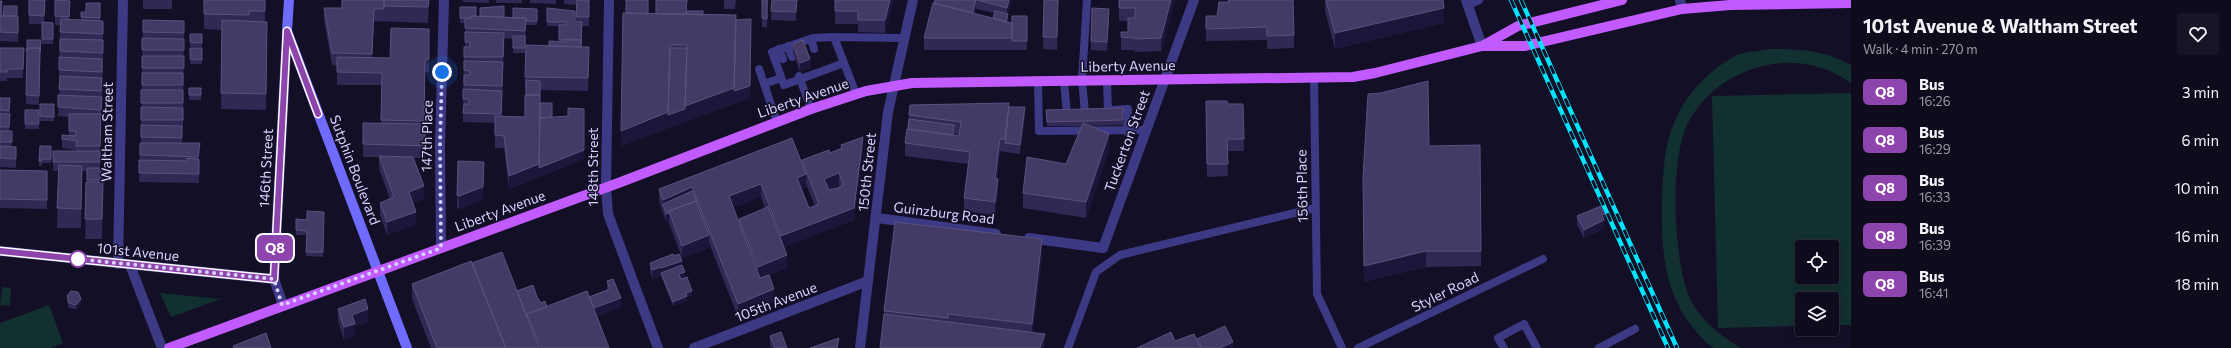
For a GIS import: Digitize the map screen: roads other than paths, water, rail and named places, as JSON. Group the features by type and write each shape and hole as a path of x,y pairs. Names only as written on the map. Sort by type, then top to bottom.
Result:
{"main road":[{"name":"Sutphin Boulevard","path":"289,0 287,31 407,348"},
{"name":"Liberty Avenue","path":"1482,46 1518,26 1622,0"},
{"name":"Liberty Avenue","path":"169,348 282,305 606,187 811,109 856,94 912,82 1314,78 1364,75 1482,46 1525,46 1681,5 1851,3"}],"street":[{"name":"Waltham Street","path":"118,264 123,0"},
{"name":"147th Place","path":"441,248 440,145 444,0"},
{"name":"148th Street","path":"609,0 606,187 608,214 658,348"},
{"name":"150th Street","path":"860,348 877,218 888,112 912,0"},
{"name":"Tuckerton Street","path":"1103,248 1194,0"},
{"path":"1467,2 1482,46"},
{"name":"146th Street","path":"282,305 274,279 287,31"},
{"name":"Guinzburg Road","path":"877,218 1103,248"},
{"name":"101st Avenue","path":"0,250 118,264 274,279"},
{"path":"130,265 162,348"},
{"name":"105th Avenue","path":"694,348 868,281"}],"lane":[{"path":"1087,0 1082,80 1096,111"},
{"path":"1467,2 1479,0"},
{"path":"787,79 772,52 811,39 823,41 834,37 903,38"},
{"path":"834,37 856,94"},
{"path":"811,39 814,48"},
{"path":"788,46 792,56"},
{"path":"779,50 783,59"},
{"path":"764,84 799,77 831,64 844,63"},
{"path":"759,70 777,122"},
{"path":"799,77 811,109"},
{"name":"156th Place","path":"1314,78 1317,294 1342,348"},
{"path":"1096,111 1107,80"},
{"path":"1038,81 1042,112 1039,131 1109,128 1127,132 1146,130"},
{"path":"1064,81 1064,112 1128,109 1127,132"},
{"path":"1068,348 1096,272 1120,254 1315,208"},
{"name":"Styler Road","path":"1358,348 1543,259"},
{"path":"1504,348 1498,338 1524,324 1537,348"},
{"path":"1599,348 1635,330"}],"railway":[{"path":"1511,0 1668,348"},
{"path":"1521,0 1677,348"}]}
